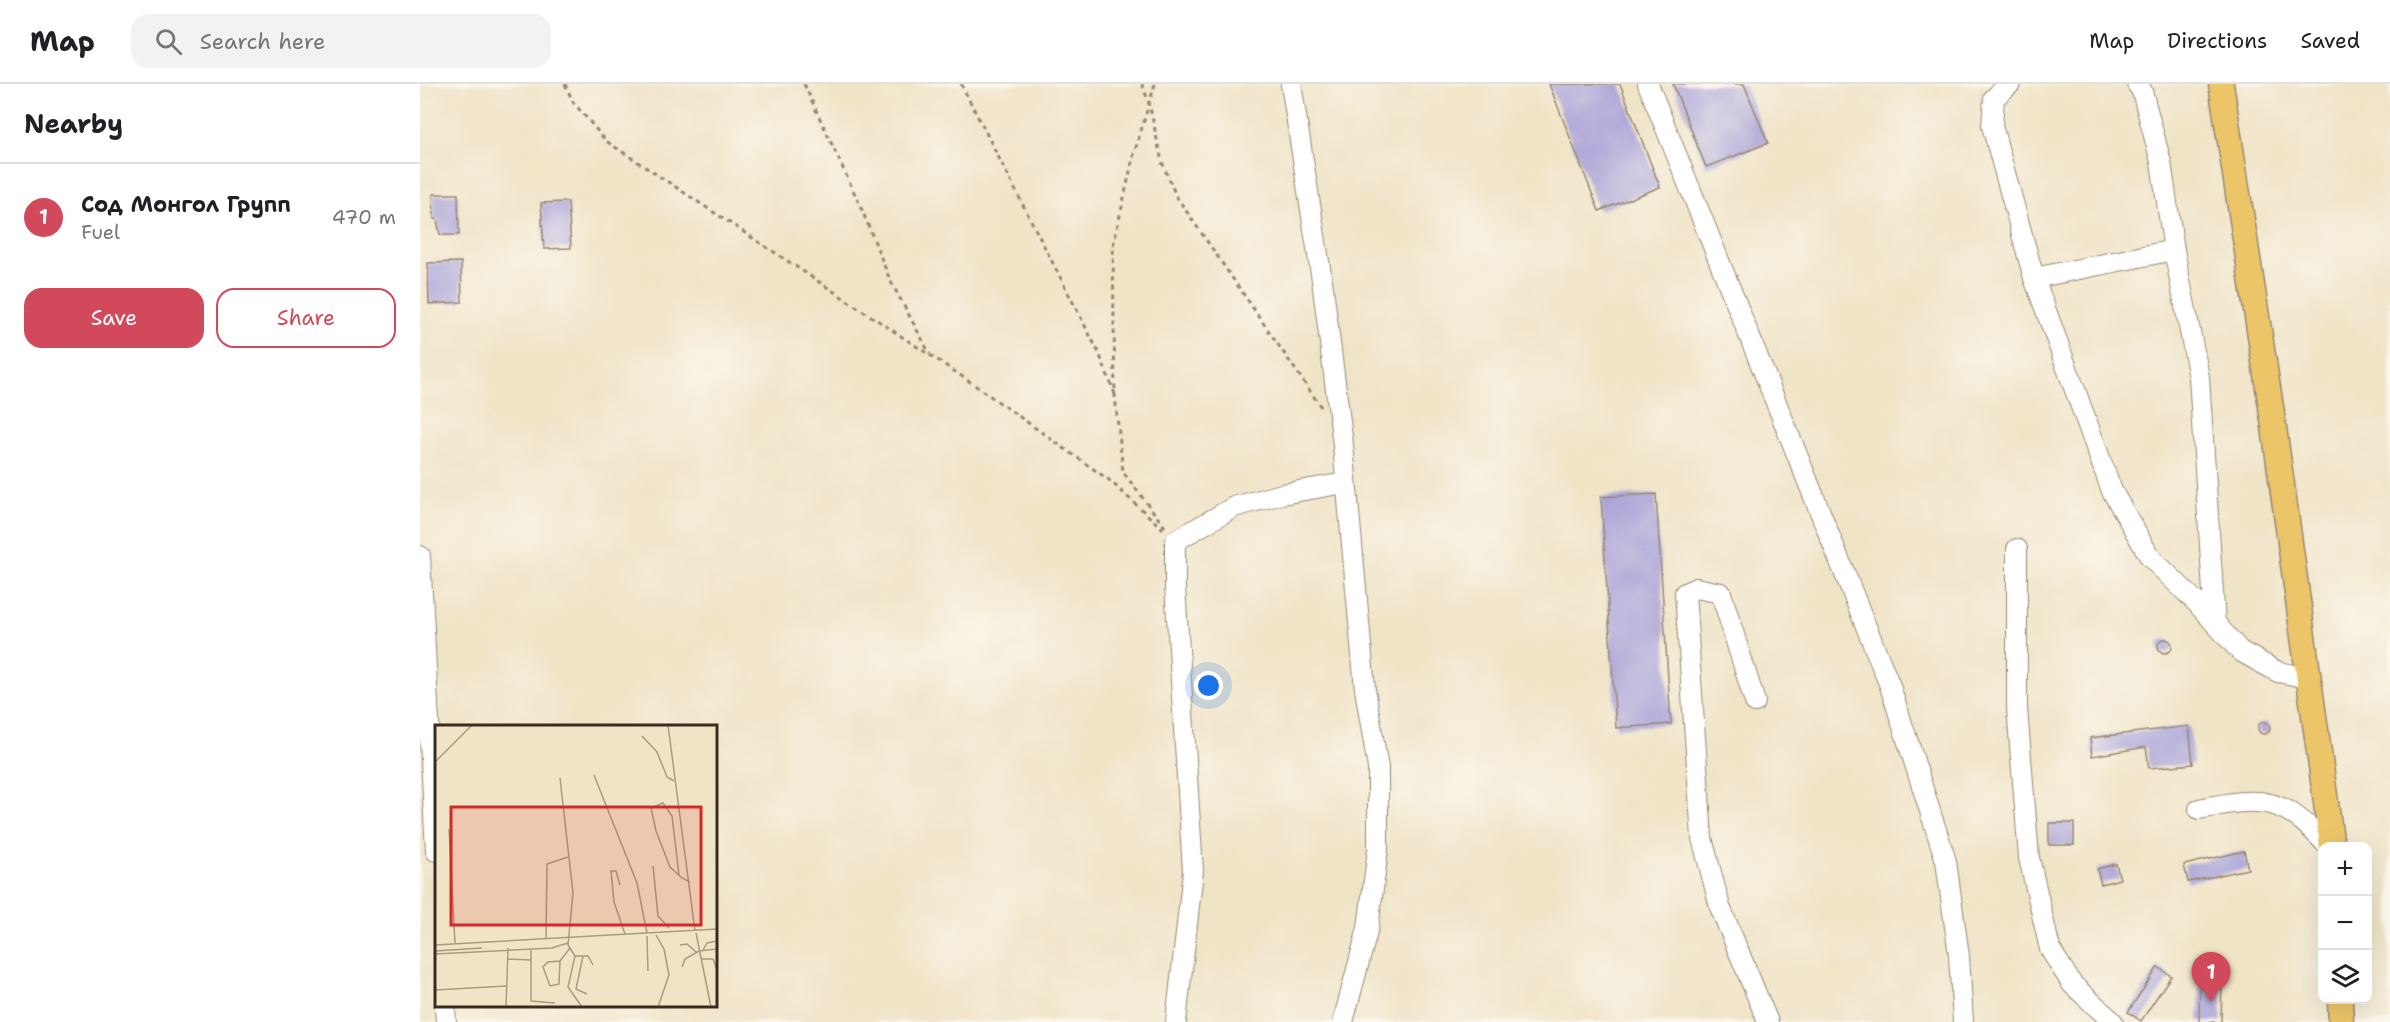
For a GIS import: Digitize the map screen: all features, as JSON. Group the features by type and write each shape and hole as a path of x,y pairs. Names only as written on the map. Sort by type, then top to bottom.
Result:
{"main road":[{"path":"2221,84 2273,420 2329,842"},
{"path":"2340,1004 2341,1022"}],"lane":[{"path":"1291,84 1322,280 1343,445 1365,689 1378,768 1378,849 1368,928 1343,1022"},
{"path":"1648,84 1890,686 1946,861 1959,956 1963,1022"},
{"path":"2010,84 1994,98 1992,126 2034,278 2112,491 2150,557 2240,651 2278,672 2308,678"},
{"path":"2137,84 2142,91 2161,162 2174,250 2199,377 2215,623"},
{"path":"2034,278 2174,250"},
{"path":"1176,1022 1193,871 1175,586 1175,541 1234,507 1282,494 1345,483"},
{"path":"2017,549 2017,708 2029,858 2049,949 2072,984 2113,1022"},
{"path":"420,556 422,641 435,835"},
{"path":"1755,702 1721,593 1696,588 1685,593 1702,838 1720,907 1768,1022"},
{"path":"2199,809 2252,800 2268,803 2303,819 2326,842"},
{"path":"445,1007 446,1022"}],"path":[{"path":"565,84 573,102 606,141 931,357 1109,480 1175,541"},
{"path":"804,84 860,205 890,280 931,357"},
{"path":"961,84 1099,353 1116,396"},
{"path":"1142,84 1149,103 1162,162 1176,196 1325,415"},
{"path":"1155,84 1113,246 1116,396 1124,472 1175,541"}],"building":[{"path":"1549,84 1620,84 1660,187 1599,211"},
{"path":"1673,84 1744,84 1768,143 1706,167"},
{"path":"433,194 458,194 459,235 440,235 437,219 434,219"},
{"path":"568,202 571,248 544,249 541,203"},
{"path":"461,262 462,302 429,304 428,263"},
{"path":"1656,494 1671,724 1616,728 1601,497"},
{"path":"2165,639 2170,641 2172,646 2170,651 2165,653 2160,651 2158,646 2160,641"},
{"path":"2266,722 2269,723 2269,733 2262,734 2259,733 2258,726 2259,723"},
{"path":"2189,726 2193,764 2149,768 2146,747 2092,756 2090,738"},
{"path":"2049,823 2074,823 2074,845 2049,845"},
{"path":"2244,851 2248,869 2188,882 2184,865"},
{"path":"2116,864 2120,879 2101,884 2097,869"},
{"path":"2215,959 2217,981 2222,981 2221,1022 2199,1022 2200,974 2197,961"},
{"path":"2158,967 2171,976 2141,1021 2128,1012"}],"place":[{"name":"Сод Монгол Групп","path":"2211,1002"}]}
